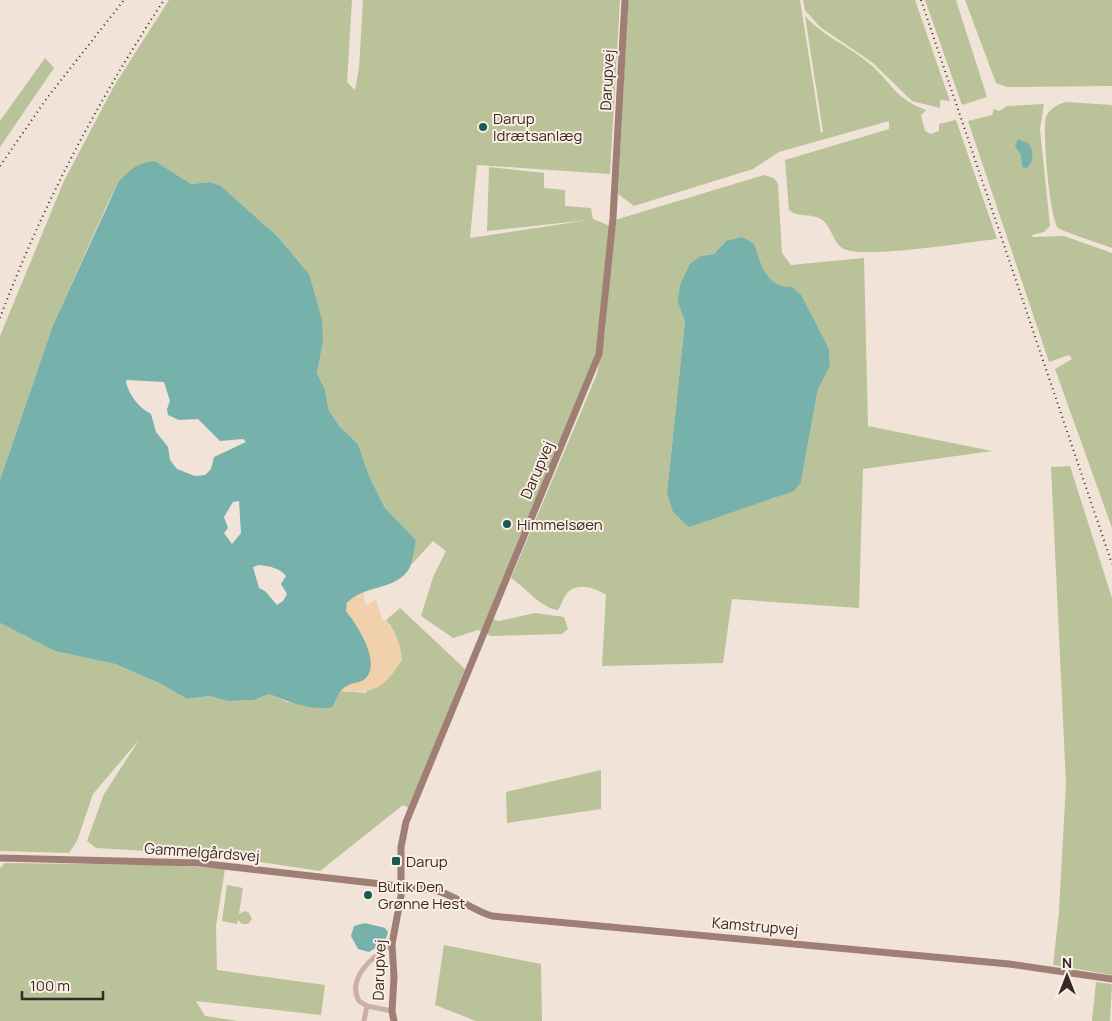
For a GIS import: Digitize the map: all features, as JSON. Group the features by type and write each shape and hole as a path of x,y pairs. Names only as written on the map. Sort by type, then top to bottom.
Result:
{"street":[{"name":"Darupvej","path":"394,1021 392,1011 394,978 392,944 400,904 401,847 406,822 599,354 613,221 625,0"},
{"name":"Gammelgårdsvej","path":"0,858 198,863 400,887"},
{"name":"Kamstrupvej","path":"400,887 447,893 471,908 492,916 1009,964 1112,979"},
{"path":"392,944 371,958 358,979 356,997 367,1006 392,1011"},
{"path":"364,1021 367,1006"}],"green space":[{"path":"169,0 352,0 347,82 355,90 359,68 363,0 620,0 610,174 477,165 470,238 589,220 487,231 489,167 544,173 544,188 565,190 565,206 591,208 593,219 610,226 597,351 488,618 499,621 535,613 564,617 568,629 562,634 491,636 478,630 453,638 421,616 433,577 446,551 433,541 410,566 416,540 385,508 370,478 358,444 340,427 329,411 325,390 317,373 323,342 309,274 278,237 221,186 210,182 191,184 155,161 118,183 107,205 53,325 0,480 0,336 64,181 114,86"},
{"path":"628,0 800,0 821,133 823,132 805,16 828,36 870,64 907,101 926,110 921,115 925,131 931,134 939,131 939,124 956,120 997,239 894,251 855,252 840,247 828,226 821,219 796,214 789,210 785,160 889,129 889,121 779,152 753,169 634,206 618,194"},
{"path":"803,0 915,0 950,101 940,100 940,108 912,101 873,63 820,27 805,10"},
{"path":"925,0 956,0 987,97 962,105"},
{"path":"965,0 1112,0 1112,86 1007,87 996,83"},
{"path":"45,58 54,68 0,147 0,121"},
{"path":"1066,102 1112,105 1112,248 1061,230 1055,221 1048,174 1045,125 1049,112"},
{"path":"1044,104 1040,129 1050,226 1044,232 1032,235 1033,237 1064,236 1112,253 1112,528 1055,369 1072,359 1069,355 1049,362 968,121 992,115 994,109 999,111 1007,106"},
{"path":"764,175 774,178 778,184 782,253 791,265 864,258 868,426 992,451 863,469 859,608 732,599 723,663 602,666 606,595 592,588 577,587 568,592 558,610 540,602 511,578 597,374 605,333 615,220","holes":["726,241 754,244 765,274 775,284 792,287 829,349 830,365 818,389 801,482 773,499 667,493 685,321 701,256 714,254"]},
{"path":"1070,466 1112,598 1112,975 1053,965 1059,912 1066,783 1051,467"},
{"path":"400,608 465,669 409,808 403,805 320,871 214,855 96,848 87,841 104,794 139,740 93,794 77,841 69,853 0,851 0,623 55,651 115,664 159,683 187,699 209,696 228,701 254,700 269,694 287,702 333,707 339,691 366,693 391,626 386,620"},
{"path":"601,770 601,809 507,823 506,792"},
{"path":"5,863 164,865 225,869 216,926 217,970 325,985 321,1015 196,1001 205,1016 238,1021 0,1021 0,868"},
{"path":"227,885 243,888 239,914 245,911 249,913 252,919 248,924 242,924 238,920 237,924 222,921"},
{"path":"444,945 541,964 542,1021 476,1021 435,1005"},
{"path":"1096,982 1112,984 1110,1021 1092,1021"}],"sand":[{"path":"364,592 365,604 367,605 376,599 382,620 386,620 393,629 402,660 389,678 376,688 361,692 339,691 347,685 366,678 349,615 345,610 349,600"}],"water":[{"path":"1018,139 1028,143 1031,149 1032,159 1027,168 1022,167 1021,155 1015,146"},
{"path":"155,161 191,184 210,182 221,186 278,237 309,274 322,320 323,342 317,373 325,390 329,411 340,427 358,444 370,478 385,508 416,540 411,564 405,575 389,584 362,593 347,603 346,611 366,643 371,662 370,671 364,680 343,688 338,694 333,707 309,707 269,694 254,700 228,701 209,696 187,699 159,683 115,664 55,651 0,623 0,480 53,325 118,183 134,168 143,163","holes":["127,380 164,382 170,401 167,409 168,415 179,420 198,419 220,441 243,439 246,442 214,457 211,469 205,475 195,476 177,469 170,460 168,447 156,432 151,414 135,401 127,387","239,501 241,533 232,544 224,533 228,528 224,517 233,502","259,565 270,567 281,571 286,576 281,584 287,594 283,601 277,605 265,591 259,588 253,567"]},
{"path":"742,237 754,244 762,267 770,279 783,286 792,287 801,295 829,349 830,366 818,389 801,482 794,491 689,527 673,512 667,493 685,321 678,302 680,285 690,264 701,256 714,254 726,241"},
{"path":"365,923 385,928 388,932 385,942 369,952 358,949 351,936 354,926"}],"railway":[{"path":"0,166 47,98 124,0"},
{"path":"0,318 34,235 73,154 116,76 164,0"},
{"path":"921,0 1112,564"}],"place":[{"name":"Darup Idrætsanlæg","path":"483,127"},
{"name":"Himmelsøen","path":"507,524"},
{"name":"Darup","path":"396,861"},
{"name":"Butik Den Grønne Hest","path":"368,895"}]}
